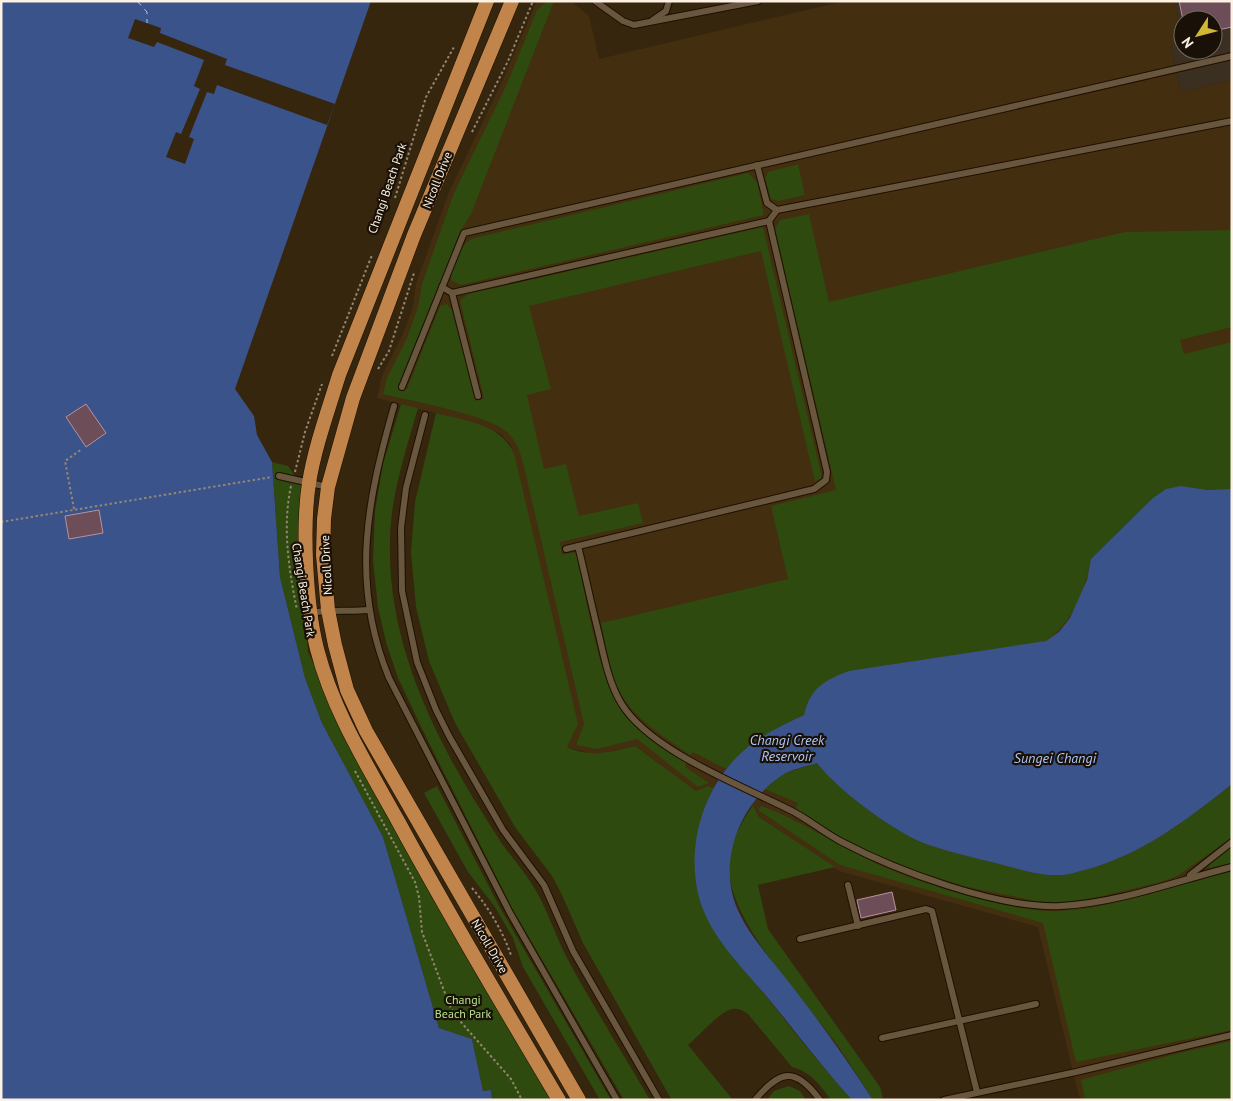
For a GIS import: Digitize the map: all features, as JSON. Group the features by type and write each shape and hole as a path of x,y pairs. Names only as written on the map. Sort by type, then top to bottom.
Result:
{"main road":[{"name":"Nicoll Drive","path":"487,1 339,375 320,435 309,483 306,561 311,613 317,648 344,725 440,896 559,1100"},
{"name":"Nicoll Drive","path":"512,1 414,235 353,398 328,487 324,519 323,555 328,610 334,645 347,690 366,731 579,1100"},
{"path":"506,16 516,1"}],"lane":[{"path":"595,1 623,21 634,25 758,1"},
{"path":"649,22 666,10 669,1"},
{"path":"402,387 464,233 1232,56"},
{"path":"442,287 452,293 769,221 777,210 1232,121"},
{"path":"757,165 767,202 777,210"},
{"path":"566,549 814,489 826,480 827,472 769,221"},
{"path":"452,293 478,396"},
{"path":"394,406 370,501 366,546 368,610 380,655 406,711 510,913 617,1100"},
{"path":"425,415 406,488 400,528 402,591 417,662 436,710 449,736 503,830 544,886 573,951 659,1100"},
{"path":"279,476 328,487"},
{"path":"578,546 606,665 621,703 632,718 649,732 715,775 764,797 873,858 963,889 1008,901 1061,906 1097,901 1232,866"},
{"path":"311,613 328,610 340,612 368,610"},
{"path":"1186,878 1232,842"},
{"path":"440,896 454,884"},
{"path":"848,886 858,926"},
{"path":"800,939 926,909 932,911 961,1021 977,1092"},
{"path":"882,1038 1036,1004"},
{"path":"517,1029 532,1020"},
{"path":"944,1100 1076,1072 1232,1035"},
{"path":"755,1100 774,1080 788,1077 802,1080 820,1100"}],"path":[{"path":"468,139 508,61 533,1"},
{"name":"Changi Beach Park","path":"392,206 426,97 456,44"},
{"name":"Changi Beach Park","path":"330,361 375,248"},
{"name":"Changi Beach Park","path":"298,619 287,558 288,500 305,432 324,379"},
{"path":"74,510 64,461 82,449"},
{"path":"1,522 279,476"},
{"path":"351,764 415,882 422,932 453,1013 512,1079 522,1100"}],"shaded area":[{"path":"537,1 571,1 589,16 599,59 845,1 1174,1 1176,10 1173,10 1173,45 1170,46 1181,92 1232,80 1232,1100 1080,1100 1038,927 839,871 759,817 754,806 708,786 696,791 635,746 596,755 567,747 514,453 510,444 501,434 479,424 377,398 382,376 402,336 413,307 416,284 449,192 502,82"},
{"path":"1174,1 1232,1 1232,80 1181,92 1174,60 1223,60 1223,10 1176,10"},
{"path":"1170,45 1173,45 1173,58"}],"green space":[{"path":"554,1 471,214 460,232 398,387 407,389 440,306 447,304 452,310 476,401 484,398 461,305 461,300 468,294 763,227 821,473 821,478 815,482 761,251 529,306 551,389 527,395 544,469 566,464 579,516 638,503 643,523 560,542 562,555 576,552 601,663 618,704 628,719 641,731 687,762 685,767 709,783 698,787 637,739 597,749 576,745 584,724 523,462 514,440 499,426 485,420 383,394 387,378 407,338 418,307 422,284 454,193 507,84 537,10 546,2"},
{"path":"798,164 805,195 778,201 771,199 765,178 768,172"},
{"path":"748,173 757,182 764,215 461,285 452,281 452,269 460,250 474,238"},
{"path":"809,214 829,302 1125,232 1232,230 1232,327 1180,340 1184,354 1232,342 1232,489 1208,490 1181,486 1091,559 1082,594 1071,615 1064,625 1046,641 806,707 804,715 762,738 726,769 693,752 690,755 655,731 634,712 618,689 613,676 601,623 788,579 771,506 836,490 775,229 780,220"},
{"path":"401,404 418,408 394,499 390,556 394,600 402,642 416,683 432,722 452,761 497,836 535,889 567,958 650,1100 624,1100 513,910 398,678 386,642 378,607 373,561 375,511 383,464"},
{"path":"436,413 470,421 491,429 508,443 514,453 578,724 567,747 584,752 601,753 635,746 696,791 708,786 714,788 702,818 696,850 696,874 700,895 707,914 716,932 741,966 852,1100 831,1100 819,1084 810,1076 792,1067 748,1014 735,1009 722,1014 688,1045 733,1100 673,1100 670,1097 583,943 552,876 515,827 455,723 429,661 416,607 411,552 415,502"},
{"name":"Changi Beach Park","path":"272,462 288,466 305,490 302,575 308,652 339,718 430,893 553,1100 492,1100 491,1090 483,1091 472,1039 439,1028 383,837 322,723 305,678 280,577"},
{"path":"817,763 826,774 868,810 916,840 955,853 1039,874 1068,874 1106,863 1125,855 1163,835 1198,811 1232,784 1232,838 1177,876 1161,882 1098,897 1062,903 1036,901 963,886 917,871 873,853 839,836 796,809 798,803 765,789 783,774"},
{"path":"437,786 499,906 611,1100 600,1100 523,967 513,938 495,907 468,872 424,793"},
{"path":"753,805 759,817 835,867 758,885 768,929 880,1087 883,1098 873,1100 837,1045 771,960 741,912 732,889 729,859 736,835"},
{"path":"761,806 802,824 887,868 935,886 1015,907 1058,911 1080,909 1124,901 1232,871 1232,1030 1076,1062 1043,923 840,865 758,810"},
{"path":"1232,846 1232,863 1209,868 1208,864"},
{"path":"1232,1041 1232,1100 1085,1100 1081,1080 1175,1054"},
{"path":"789,1086 800,1091 806,1100 767,1100 774,1091"}],"water":[{"path":"1,1 371,1 235,389 254,416 257,435 272,462 280,577 305,678 322,723 383,837 439,1028 472,1039 483,1091 491,1090 492,1100 1,1100"},
{"name":"Sungei Changi","path":"1181,486 1208,490 1232,489 1232,784 1198,811 1163,835 1125,855 1085,870 1055,875 1031,872 938,848 916,840 868,810 826,774 817,763 781,776 767,787 745,816 737,832 732,850 730,868 735,903 753,936 823,1027 873,1100 852,1100 729,952 705,915 696,880 695,859 697,838 709,797 733,761 761,737 804,715 810,698 820,686 833,678 849,671 1046,641 1059,632 1070,618 1087,580 1091,559 1153,498 1166,489"}],"pier":[{"path":"135,19 161,28 160,33 227,59 225,65 335,104 327,125 217,85 214,94 207,92 189,137 194,139 185,164 166,157 176,132 181,134 200,89 194,86 204,60 157,42 154,47 128,38"}],"building":[{"path":"1179,1 1232,1 1232,27 1223,29 1223,10 1181,10"},
{"path":"86,404 106,433 86,447 66,417"},
{"path":"99,510 103,533 69,539 65,516"},
{"path":"892,892 896,910 861,918 857,900"}],"ferry route":[{"path":"137,1 147,12 147,23"}],"water label":[{"name":"Changi Creek Reservoir","path":"787,748"}]}
